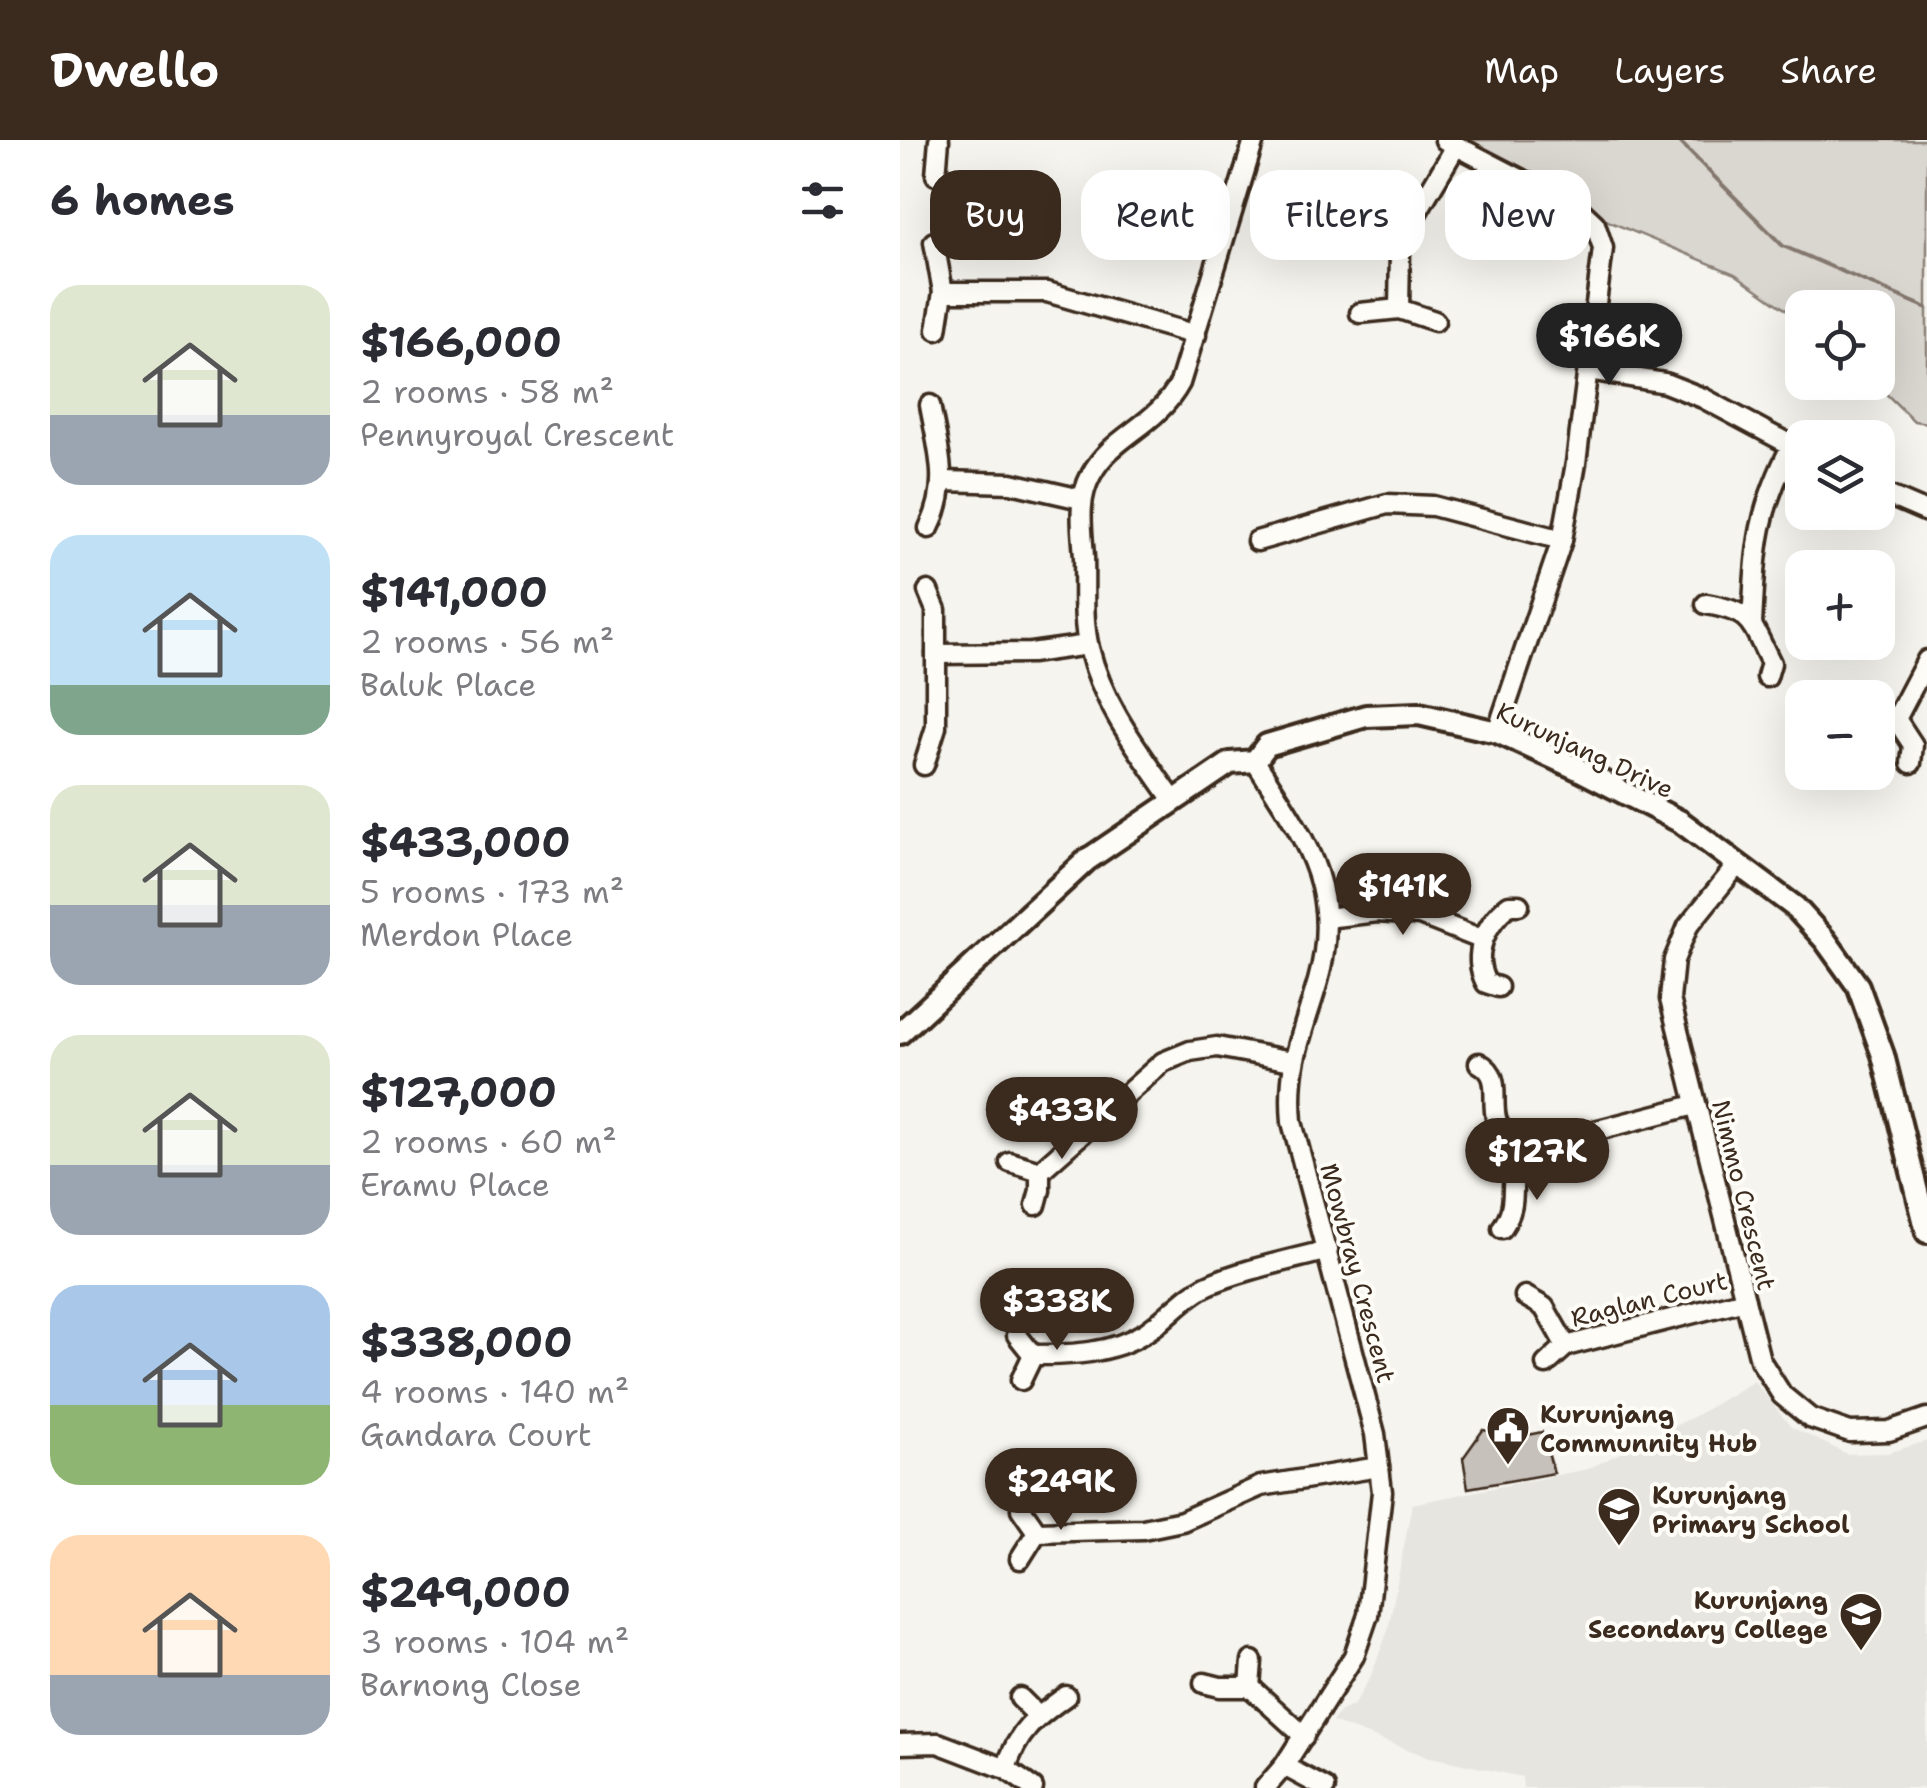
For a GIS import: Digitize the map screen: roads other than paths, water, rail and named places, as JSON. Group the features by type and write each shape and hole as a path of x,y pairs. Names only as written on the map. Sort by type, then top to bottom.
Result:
{"street":[{"path":"937,170 941,140"},
{"path":"1173,800 1110,707 1088,646 1081,499 1093,471 1116,444 1169,404 1180,384 1254,140"},
{"path":"1399,309 1400,250 1451,143 1580,210 1595,224 1602,242 1588,370 1562,540 1497,732"},
{"path":"936,330 943,292 937,260"},
{"path":"943,292 1048,292 1196,335"},
{"path":"1360,313 1399,309 1434,321"},
{"path":"1588,370 1678,388 1785,442"},
{"path":"928,528 939,508 944,481 930,404"},
{"path":"1752,625 1757,536 1765,502 1785,468"},
{"path":"944,481 1011,483 1081,499"},
{"path":"1895,498 1927,512"},
{"path":"1257,540 1387,504 1433,506 1562,540"},
{"path":"924,765 936,727 936,610 928,591"},
{"path":"1706,604 1738,610 1752,625 1771,663 1767,678"},
{"path":"936,654 1031,653 1088,646"},
{"path":"1911,764 1914,745 1896,720 1927,660"},
{"name":"Kurunjang Drive","path":"900,1033 1087,860 1230,763 1255,761 1267,745 1366,716 1419,714 1497,732 1580,770 1681,822 1795,906 1858,986 1883,1055 1927,1232"},
{"name":"Mowbray Crescent","path":"1255,761 1312,853 1322,886 1326,918 1319,976 1292,1061 1292,1122 1375,1434 1381,1520 1368,1616 1354,1656 1284,1766 1264,1788"},
{"name":"Nimmo Crescent","path":"1738,864 1688,926 1674,960 1670,1000 1760,1360 1782,1395 1810,1418 1850,1432 1889,1431 1927,1418"},
{"path":"1498,987 1486,983 1481,974 1482,939 1495,916 1509,905 1519,906"},
{"path":"1326,918 1377,912 1420,915 1482,939"},
{"path":"1036,1205 1040,1171 1162,1062 1190,1051 1217,1047 1292,1061"},
{"path":"1480,1063 1494,1078 1496,1118 1507,1142 1524,1149 1695,1105"},
{"path":"1502,1228 1512,1214 1513,1167 1524,1149"},
{"path":"1010,1162 1040,1171"},
{"path":"1034,1355 1083,1355 1118,1346 1148,1332 1178,1304 1208,1285 1328,1250"},
{"name":"Raglan Court","path":"1525,1296 1544,1307 1566,1346"},
{"name":"Raglan Court","path":"1546,1364 1566,1346 1746,1300"},
{"path":"1017,1334 1034,1355"},
{"path":"1021,1380 1034,1355"},
{"path":"1037,1532 1144,1529 1182,1521 1260,1486 1379,1467"},
{"path":"1021,1509 1037,1532"},
{"path":"1020,1559 1037,1532"},
{"path":"1250,1688 1252,1661"},
{"path":"1204,1682 1250,1688 1304,1736"},
{"path":"1006,1769 1014,1743 1038,1716 1066,1696"},
{"path":"1020,1698 1038,1716"},
{"path":"900,1744 938,1743 1006,1769 1033,1788"},
{"path":"1284,1766 1325,1788"}],"waterway":[{"path":"1678,140 1783,246 1927,308"}],"place":[{"name":"Kurunjang Communnity Hub","path":"1508,1466"},
{"name":"Kurunjang Primary School","path":"1619,1547"},
{"name":"Kurunjang Secondary College","path":"1861,1652"}]}
